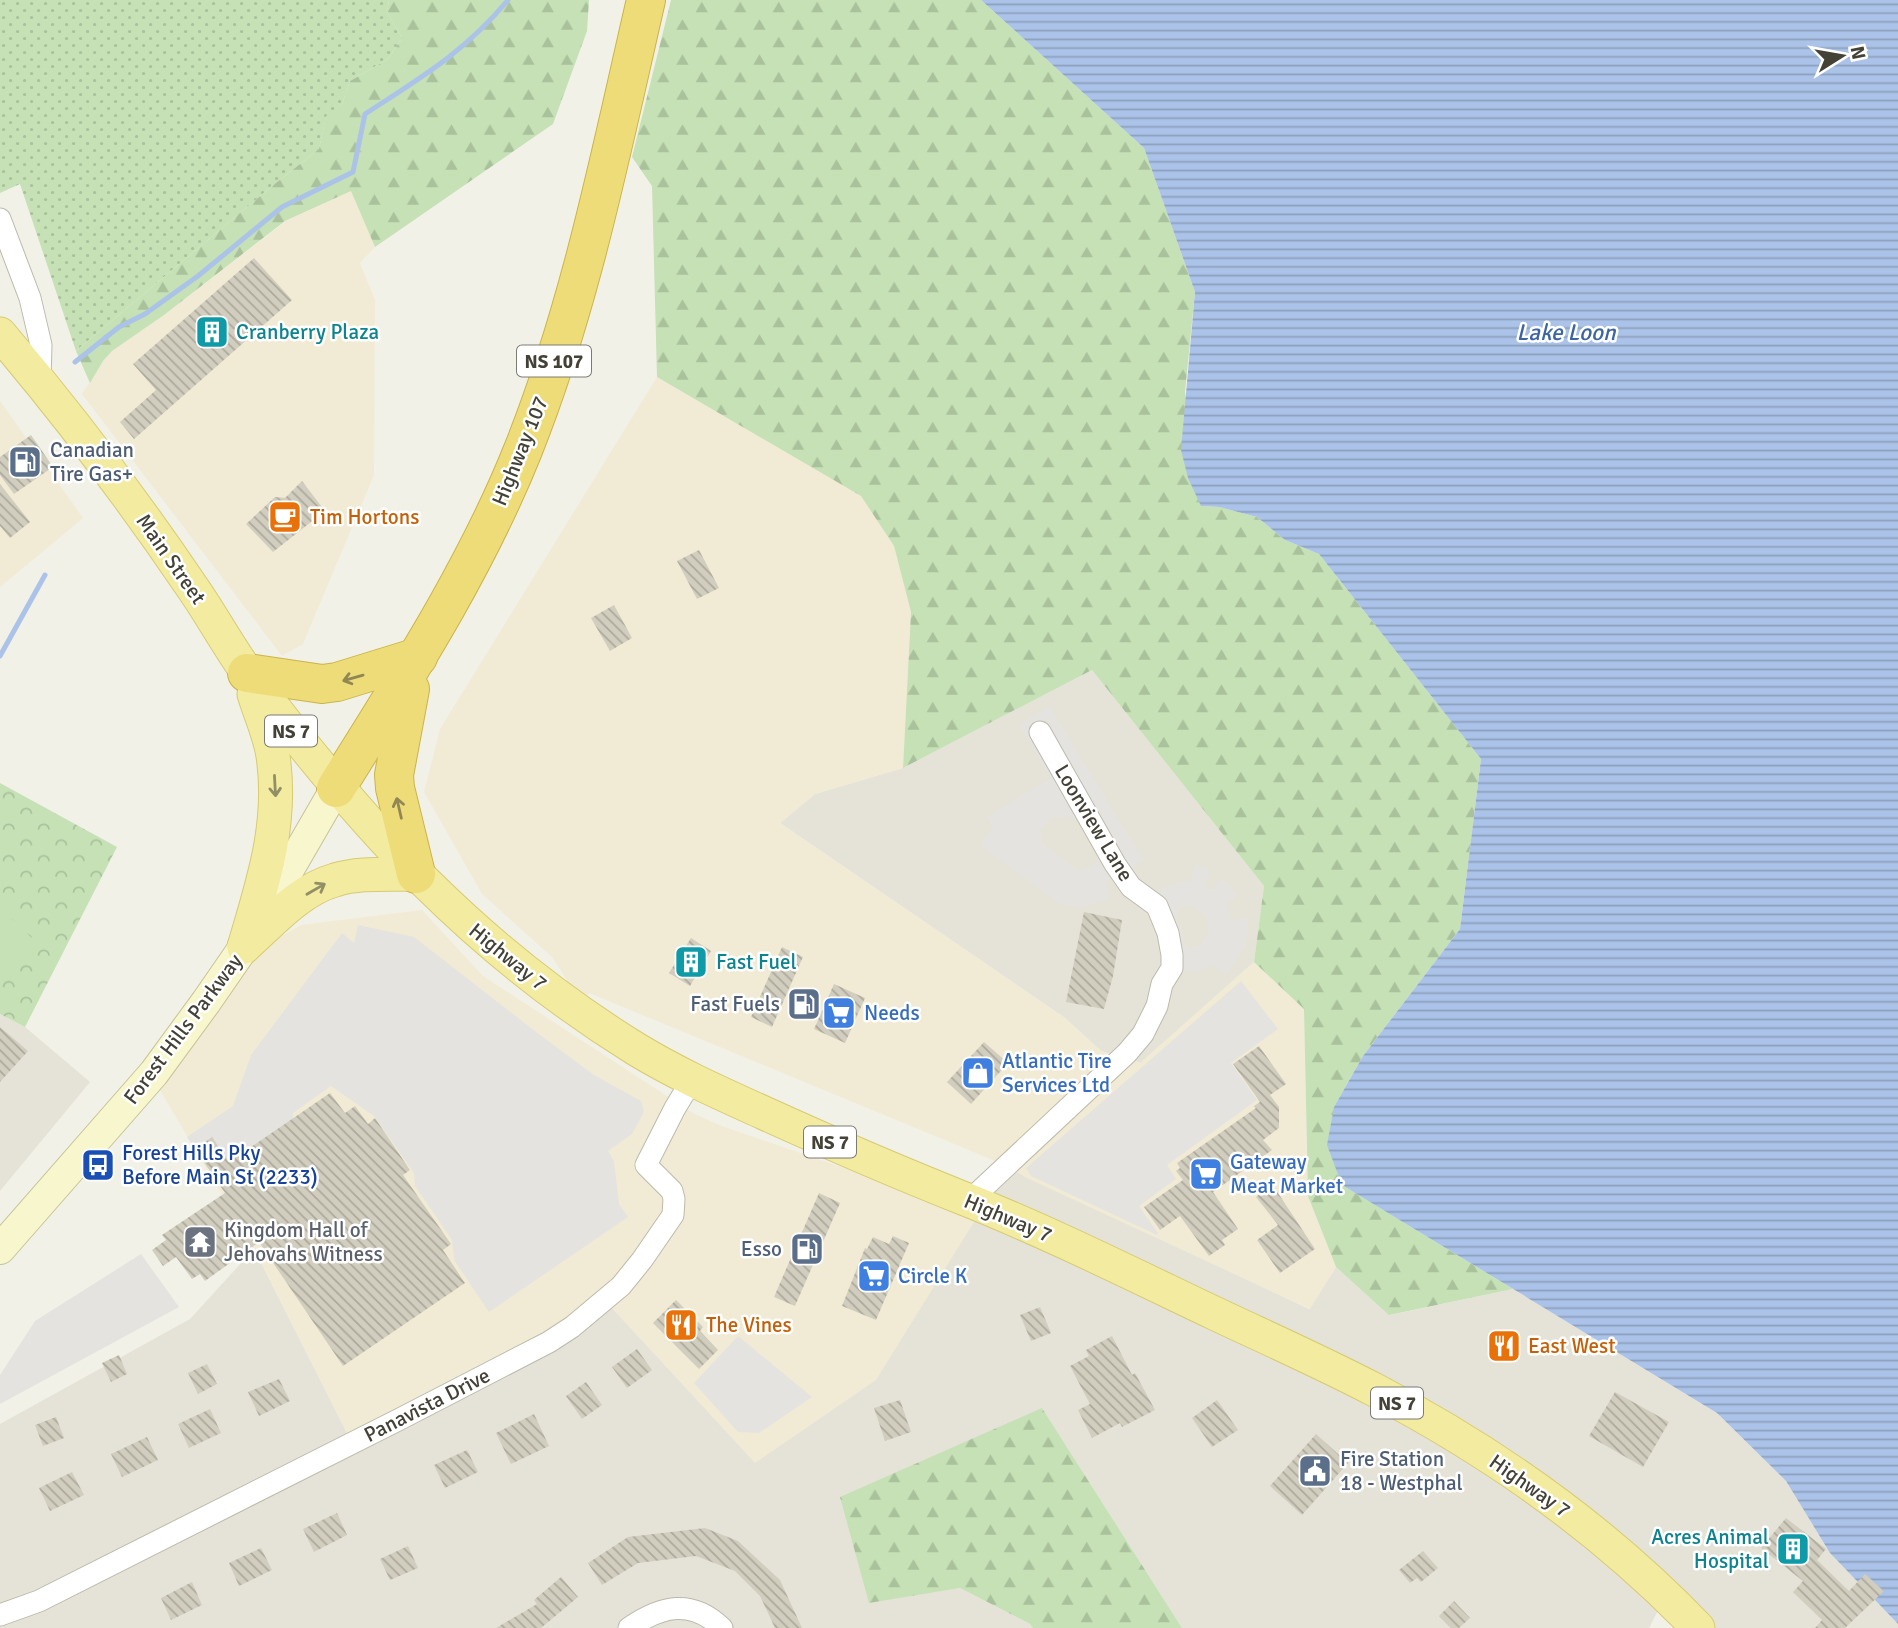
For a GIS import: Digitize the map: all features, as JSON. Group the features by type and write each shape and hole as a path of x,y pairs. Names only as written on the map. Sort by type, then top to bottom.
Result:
{"highway":[{"name":"Highway 107","path":"336,788 437,626 504,494 523,449 544,392 594,224 646,0"},
{"path":"247,673 322,684 337,682 418,657"},
{"path":"416,874 394,775 398,743 418,657"}],"main road":[{"name":"Main Street","path":"0,334 40,381 191,586 247,673 336,788"},
{"path":"244,947 270,856 276,814 272,753 247,673"},
{"name":"Highway 7","path":"336,788 465,922 526,973 635,1048 692,1080 901,1174 1058,1239 1379,1391 1469,1444 1547,1496 1620,1554 1698,1628"},
{"name":"Forest Hills Parkway","path":"2,1242 154,1073 244,947 336,788"},
{"path":"244,947 290,906 320,886 352,876 416,874"}],"street":[{"path":"0,219 30,298 41,345 40,381"},
{"name":"Loonview Lane","path":"969,1201 1127,1053 1143,1034 1171,968 1172,955 1168,933 1157,906 1131,887 1115,864 1040,732"},
{"name":"Panavista Drive","path":"0,1615 39,1601 400,1419 549,1342 594,1310 621,1286 673,1214 672,1191 646,1165 692,1080"},
{"path":"629,1628 655,1612 683,1608 701,1613 722,1628"}],"shaded area":[{"path":"351,191 375,247 360,263 375,300 374,475 303,644 282,656 82,394 112,351 164,315 286,221"},
{"path":"657,377 861,496 894,546 911,612 903,768 815,794 780,823 1065,1018 1101,1051 1140,1063 1254,962 1304,1009 1308,1196 1336,1267 1310,1309 1027,1178 1005,1165 589,993 581,1002 552,957 482,894 424,792 440,729"},
{"path":"0,401 83,518 0,587"},
{"path":"1092,670 1264,886 1254,962 1141,1063 1101,1051 1065,1018 780,823 815,794 903,768"},
{"path":"1049,706 1143,860 1132,869 1105,882 1111,898 1080,907 1058,903 980,845 993,828 987,817 1051,778 1019,725","holes":["1068,816 1077,820 1100,858 1097,863 1078,871 1041,842 1040,830 1051,818"]},
{"path":"1196,865 1209,869 1205,887 1214,890 1221,879 1231,886 1236,896 1226,904 1232,920 1247,918 1245,946 1229,972 1224,975 1214,964 1196,972 1163,967 1163,943 1156,926 1143,908 1156,890 1180,882 1190,882","holes":["1180,907 1195,907 1206,917 1209,931 1201,944 1190,949 1183,943 1176,916"]},
{"path":"422,910 483,976 693,1113 719,1125 979,1214 876,1380 755,1463 600,1295 577,1316 347,1433 254,1249 151,1075 243,958 301,925"},
{"path":"358,925 414,937 594,1075 641,1101 644,1112 632,1134 608,1151 614,1161 619,1204 628,1217 489,1312 454,1260 452,1240 415,1186 414,1173 374,1116 331,1086 293,1113 293,1119 229,1162 212,1138 195,1149 187,1137 233,1106 251,1055 342,933 354,943"},
{"path":"1241,981 1278,1029 1231,1063 1257,1100 1167,1165 1176,1179 1139,1206 1157,1235 1031,1176 1026,1168"},
{"path":"0,1014 25,1027 90,1082 0,1191"},
{"path":"1005,1165 1309,1309 1336,1267 1390,1315 1513,1289 1717,1413 1786,1481 1830,1553 1898,1624 1898,1628 1694,1628 1665,1597 1649,1628 1182,1628 1042,1408 869,1602 960,1588 1033,1628 0,1628 0,1424 190,1319 254,1249 347,1433 600,1295 755,1462"},
{"path":"141,1254 179,1307 0,1404 0,1375 35,1321"},
{"path":"738,1336 812,1397 759,1433 738,1432 694,1383"}],"green space":[{"path":"0,0 389,0 387,12 402,38 388,59 350,81 342,104 326,117 319,149 76,351 20,184 0,193"},
{"path":"389,0 589,0 587,31 553,124 375,247 351,191 285,221 164,315 112,351 90,383 76,351 319,149 326,116 342,104 350,81 388,59 402,38 387,12"},
{"path":"671,0 981,0 1144,148 1195,292 1185,392 1201,506 1219,507 1257,517 1285,540 1319,554 1481,759 1460,929 1363,1056 1334,1107 1342,1185 1513,1289 1389,1315 1336,1267 1308,1196 1304,1009 1254,962 1264,886 1092,670 903,768 911,612 894,546 861,496 657,377 652,186 632,157"},
{"path":"0,783 117,847 25,1027 0,1014"},
{"path":"4,911 33,939 0,973 0,915"},
{"path":"1042,1408 1182,1628 1033,1628 960,1588 869,1603 840,1497"}],"water":[{"name":"Lake Loon","path":"981,0 1898,0 1898,1624 1830,1553 1786,1481 1717,1413 1342,1185 1327,1145 1334,1107 1363,1056 1460,929 1481,759 1319,554 1285,540 1257,517 1219,507 1201,506 1188,478 1181,450 1195,292 1144,148"}],"building":[{"name":"Cranberry Plaza","path":"254,258 292,300 134,439 120,422 156,390 133,364"},
{"name":"Canadian Tire Gas+","path":"31,435 53,467 14,494 0,475 0,457"},
{"name":"Tim Hortons","path":"302,481 325,511 273,552 246,524 275,497 285,498"},
{"path":"0,484 30,522 10,538 0,526"},
{"path":"699,550 719,588 697,599 677,561"},
{"path":"614,605 632,638 610,651 591,618"},
{"path":"1084,912 1122,920 1113,976 1104,1009 1066,1002"},
{"name":"Fast Fuel","path":"691,938 711,951 690,986 669,973"},
{"path":"782,947 803,957 772,1027 751,1017"},
{"name":"Needs","path":"834,984 865,998 845,1043 814,1029"},
{"path":"0,1027 28,1051 0,1082"},
{"name":"Atlantic Tire Services Ltd","path":"984,1042 1008,1063 971,1104 947,1082"},
{"path":"1259,1046 1286,1084 1270,1095 1279,1107 1279,1128 1263,1140 1272,1150 1213,1192 1238,1229 1222,1240 1225,1245 1209,1256 1180,1216 1160,1230 1144,1207 1183,1180 1176,1171 1180,1168 1177,1163 1256,1108 1254,1106 1260,1102 1233,1064"},
{"path":"330,1093 345,1113 355,1106 368,1124 375,1118 410,1170 403,1175 451,1244 443,1250 465,1283 343,1366 259,1242 205,1281 200,1274 192,1279 176,1257 163,1266 152,1250 166,1240 162,1235 225,1193 195,1149 212,1137 229,1162"},
{"path":"1272,1184 1315,1249 1280,1273 1257,1240 1278,1225 1256,1197"},
{"path":"819,1193 840,1203 795,1306 774,1297"},
{"path":"893,1236 909,1243 876,1320 842,1306 865,1248 867,1249 873,1237 889,1244"},
{"path":"676,1300 703,1327 700,1331 718,1350 699,1369 653,1323"},
{"path":"1040,1307 1051,1333 1031,1341 1020,1315"},
{"path":"1112,1336 1132,1375 1135,1373 1155,1410 1122,1427 1120,1423 1092,1438 1078,1410 1090,1404 1070,1366 1089,1356 1086,1350"},
{"path":"637,1349 652,1370 627,1388 612,1367"},
{"path":"119,1355 127,1374 111,1382 102,1363"},
{"path":"207,1364 217,1384 198,1394 188,1373"},
{"path":"279,1379 290,1401 259,1416 248,1392"},
{"path":"586,1382 602,1405 582,1419 566,1396"},
{"path":"1615,1392 1669,1422 1643,1467 1589,1436"},
{"path":"900,1400 911,1432 885,1441 874,1408"},
{"path":"1217,1400 1238,1430 1212,1447 1192,1418"},
{"path":"210,1409 221,1433 189,1448 178,1424"},
{"path":"534,1414 549,1446 511,1464 496,1433"},
{"path":"56,1417 64,1438 43,1446 35,1425"},
{"path":"1316,1434 1348,1463 1302,1515 1270,1486"},
{"path":"147,1437 158,1460 122,1477 111,1454"},
{"path":"467,1450 478,1472 445,1488 434,1465"},
{"path":"72,1472 84,1495 50,1511 39,1488"},
{"path":"337,1513 347,1535 314,1552 303,1529"},
{"path":"1786,1518 1826,1549 1817,1560 1849,1591 1865,1574 1884,1591 1845,1628 1815,1628 1822,1620 1793,1592 1803,1581 1761,1548"},
{"path":"705,1528 738,1541 780,1580 802,1628 775,1628 760,1596 735,1571 696,1556 638,1563 602,1585 588,1563 628,1537"},
{"path":"408,1546 418,1568 390,1580 380,1559"},
{"path":"261,1548 272,1570 239,1586 229,1563"},
{"path":"1423,1551 1438,1568 1421,1582 1417,1578 1410,1583 1399,1570"},
{"path":"561,1577 578,1597 541,1628 496,1628 537,1604 534,1600"},
{"path":"192,1582 202,1605 171,1620 161,1598"},
{"path":"1454,1601 1470,1618 1459,1628 1451,1628 1439,1616"}],"waterway":[{"path":"75,362 119,327 145,314 198,276 282,207 353,172 365,114 458,49 508,0"},
{"path":"0,656 45,575"}],"place":[{"name":"Cranberry Plaza","path":"212,332"},
{"name":"Canadian Tire Gas+","path":"25,462"},
{"name":"Tim Hortons","path":"285,517"},
{"name":"Fast Fuel","path":"691,962"},
{"name":"Fast Fuels","path":"804,1004"},
{"name":"Needs","path":"839,1013"},
{"name":"Atlantic Tire Services Ltd","path":"978,1073"},
{"name":"Forest Hills Pky Before Main St (2233)","path":"98,1165"},
{"name":"Gateway Meat Market","path":"1206,1174"},
{"name":"Kingdom Hall of Jehovahs Witness","path":"200,1242"},
{"name":"Esso","path":"807,1249"},
{"name":"Circle K","path":"874,1276"},
{"name":"The Vines","path":"681,1325"},
{"name":"East West","path":"1504,1346"},
{"name":"Fire Station 18 - Westphal","path":"1315,1471"},
{"name":"Acres Animal Hospital","path":"1793,1549"}]}
